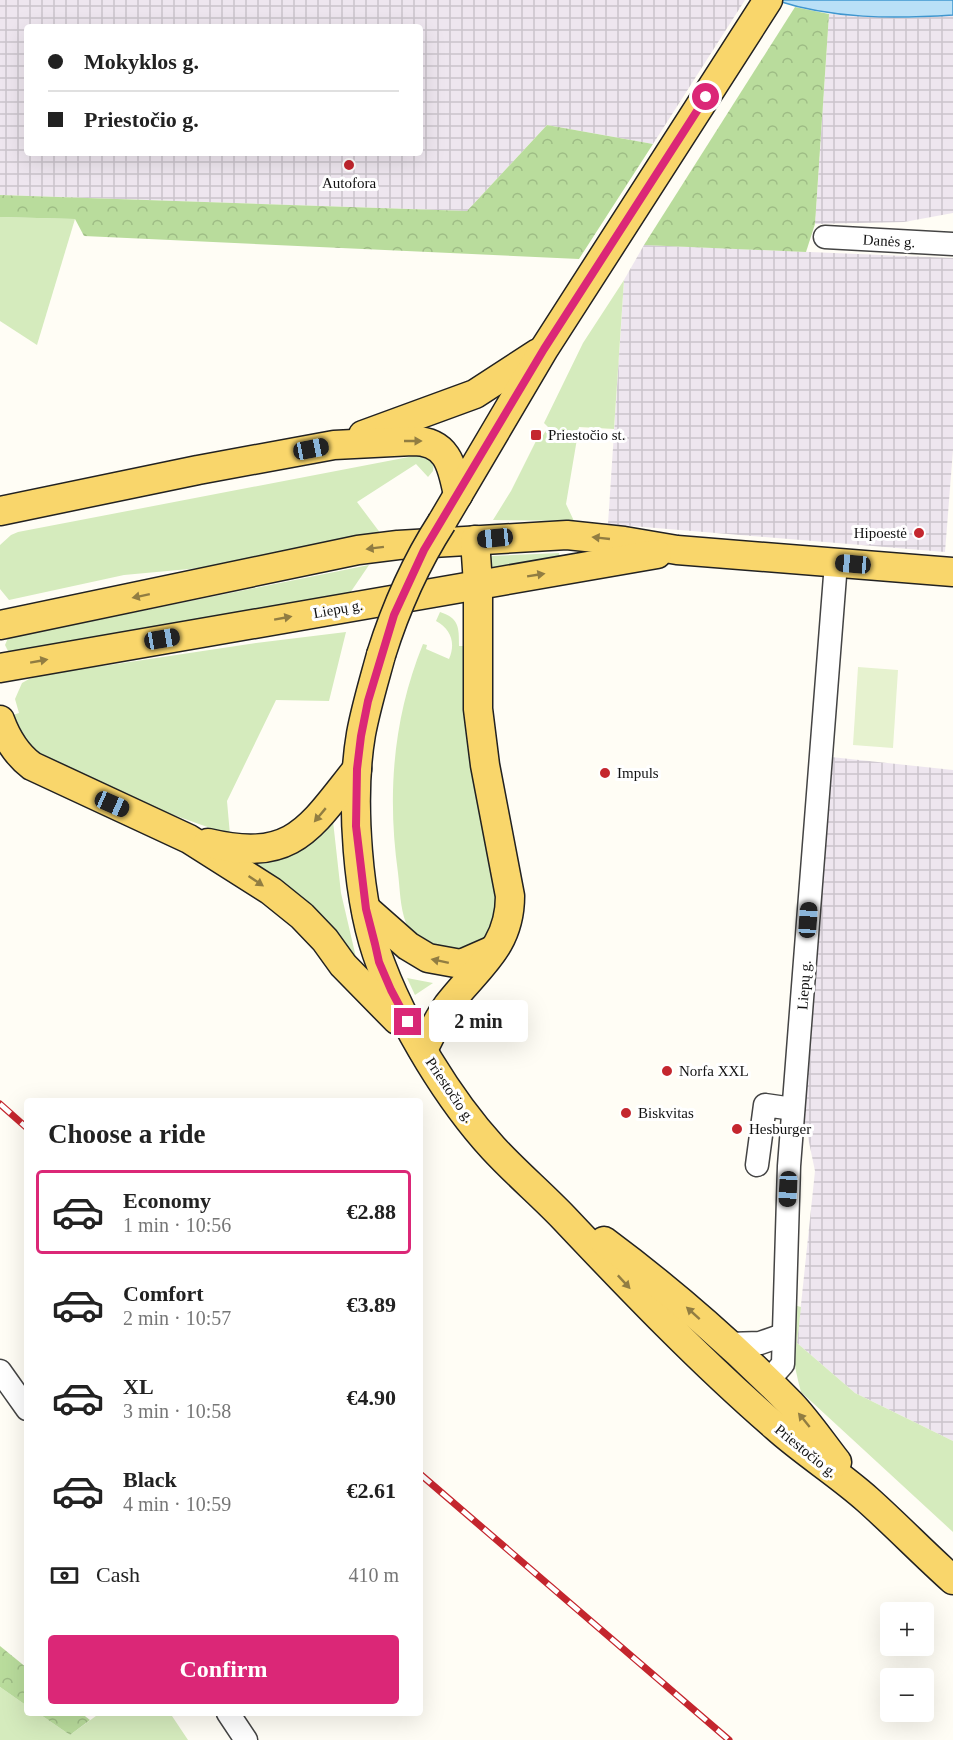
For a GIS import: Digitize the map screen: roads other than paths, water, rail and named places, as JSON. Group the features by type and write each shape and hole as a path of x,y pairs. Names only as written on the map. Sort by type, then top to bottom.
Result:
{"main road":[{"name":"Priestočio g.","path":"768,0 544,349 410,577 381,655 361,736 357,769 356,826 366,909 379,962 420,1044 465,1116 493,1148 644,1303 757,1391 792,1405 867,1499 948,1571"},
{"path":"334,445 475,394 544,349"},
{"path":"0,511 198,470 334,445 423,441 442,450 452,465 458,495"},
{"name":"Liepų g.","path":"0,625 358,550 475,540 567,535 624,541 676,550 953,572"},
{"path":"0,720 12,746 21,758 32,766 189,839 252,878 302,916 325,940 343,965 420,1044 495,949 510,914 510,896 485,765 478,709 478,584 475,540"},
{"name":"Liepų g.","path":"0,668 676,550"},
{"path":"189,839 245,850 282,844 300,835 316,820 357,769"},
{"path":"366,909 408,946 428,958 461,964 495,949"},
{"name":"Priestočio g.","path":"540,1194 661,1284 728,1344 757,1391"}],"street":[{"name":"Danės g.","path":"825,237 953,244"},
{"name":"Liepų g.","path":"757,1391 783,1364 789,1166 836,563"},
{"path":"757,1165 765,1105 794,1109"},
{"path":"728,1344 760,1344 783,1335"},
{"path":"0,1371 24,1405"},
{"path":"230,1716 246,1740"}],"water":[{"path":"775,0 953,0 953,15 863,16 818,11"}],"railway":[{"path":"0,1104 24,1125"},
{"path":"423,1477 729,1740"}],"place":[{"name":"Autofora","path":"349,165"},
{"name":"Priestočio st.","path":"536,435"},
{"name":"Hipoestė","path":"919,533"},
{"name":"Impuls","path":"605,773"},
{"name":"Norfa XXL","path":"667,1071"},
{"name":"Biskvitas","path":"626,1113"},
{"name":"Hesburger","path":"737,1129"}]}
